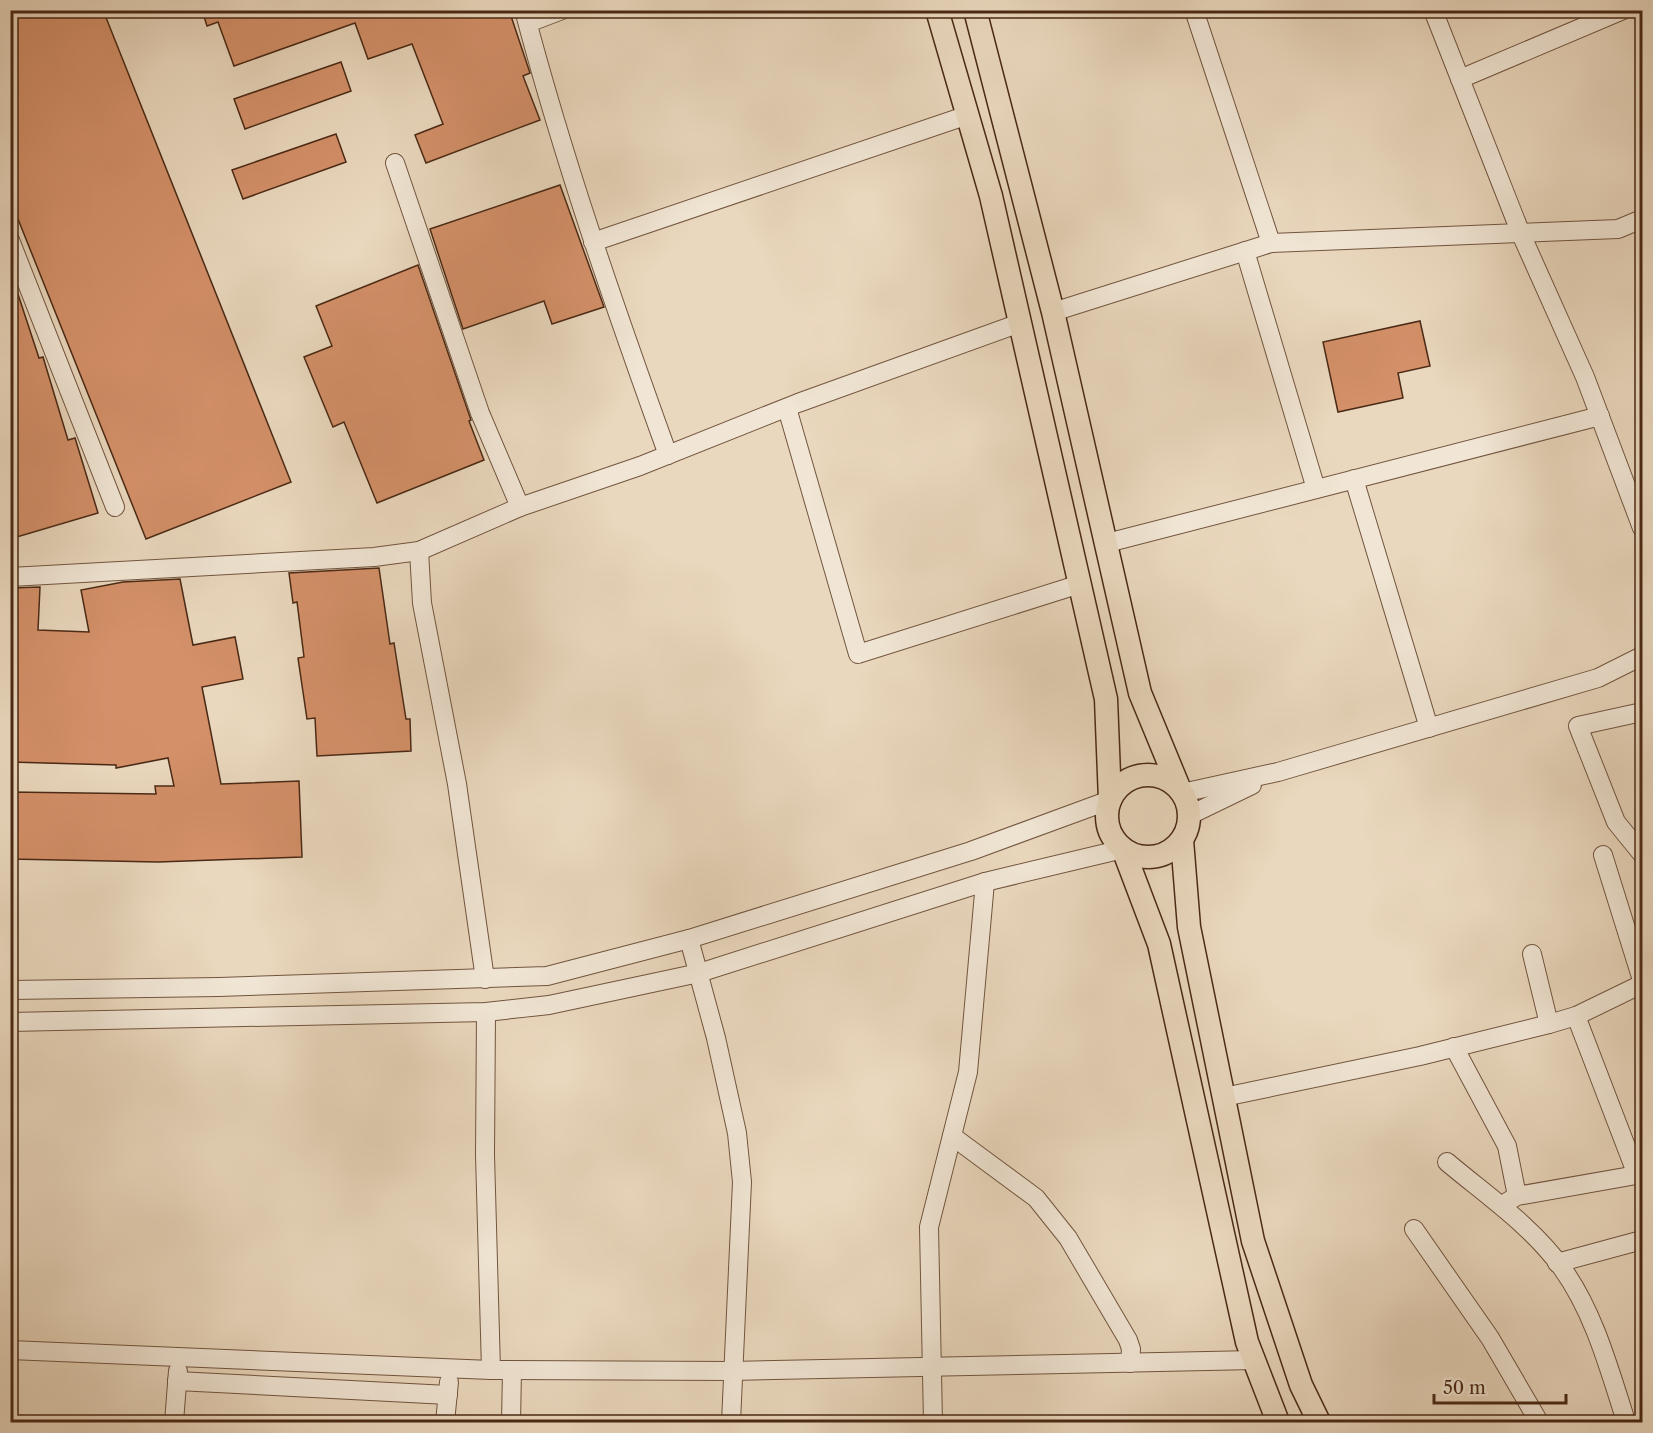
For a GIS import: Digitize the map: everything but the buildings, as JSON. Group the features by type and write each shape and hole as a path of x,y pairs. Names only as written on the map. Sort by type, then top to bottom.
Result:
{"main road":[{"path":"937,10 992,196 1106,699 1110,800 1107,814 1108,827 1123,849 1159,944 1247,1342 1278,1422"},
{"path":"975,10 1053,312 1140,693 1190,815 1182,840 1189,927 1253,1241 1301,1384 1319,1422"},
{"path":"1110,800 1123,784 1142,775 1169,780 1181,791"},
{"path":"1123,849 1135,855 1161,855 1182,840"}],"street":[{"path":"562,10 526,17 550,108 593,242 669,455"},
{"path":"1194,10 1271,243"},
{"path":"1433,10 1521,234 1600,416 1642,528"},
{"path":"1460,79 1623,10"},
{"path":"593,242 968,115"},
{"path":"395,163 480,413 520,507"},
{"path":"1053,312 1271,243 1618,229 1642,219"},
{"path":"10,240 115,507"},
{"path":"1245,251 1316,489"},
{"path":"10,577 374,557 419,551 520,507 669,455 787,408 1020,323"},
{"path":"787,408 858,654 1080,584"},
{"path":"1107,543 1600,416"},
{"path":"1354,479 1429,728"},
{"path":"419,551 422,603 457,784 484,979"},
{"path":"1181,791 1278,772 1429,728 1598,678 1642,656"},
{"path":"1642,712 1578,726 1616,822 1642,854"},
{"path":"1190,815 1278,772"},
{"path":"10,990 219,987 547,976 689,939 971,851 1110,800"},
{"path":"10,1022 486,1012 549,1005 699,972 985,882 1123,849"},
{"path":"1224,1097 1549,1024 1576,1016 1642,982 1603,855"},
{"path":"933,1422 929,1227 968,1072 985,882"},
{"path":"689,939 737,1133 742,1182 731,1422"},
{"path":"1532,954 1549,1024"},
{"path":"486,1012 485,1155 491,1370"},
{"path":"1500,1206 1517,1196 1640,1175 1576,1016"},
{"path":"1454,1047 1507,1146 1517,1196"},
{"path":"952,1136 1036,1198 1068,1238 1128,1340 1131,1349 1130,1363"},
{"path":"1447,1162 1531,1233 1557,1263 1596,1331 1624,1415 1624,1422"},
{"path":"1414,1229 1490,1338 1539,1422"},
{"path":"1557,1263 1642,1240"},
{"path":"10,1350 512,1371 732,1371 1255,1360"},
{"path":"174,1422 179,1358"},
{"path":"445,1422 450,1369"},
{"path":"511,1422 512,1371"},
{"path":"177,1381 448,1395"}]}
